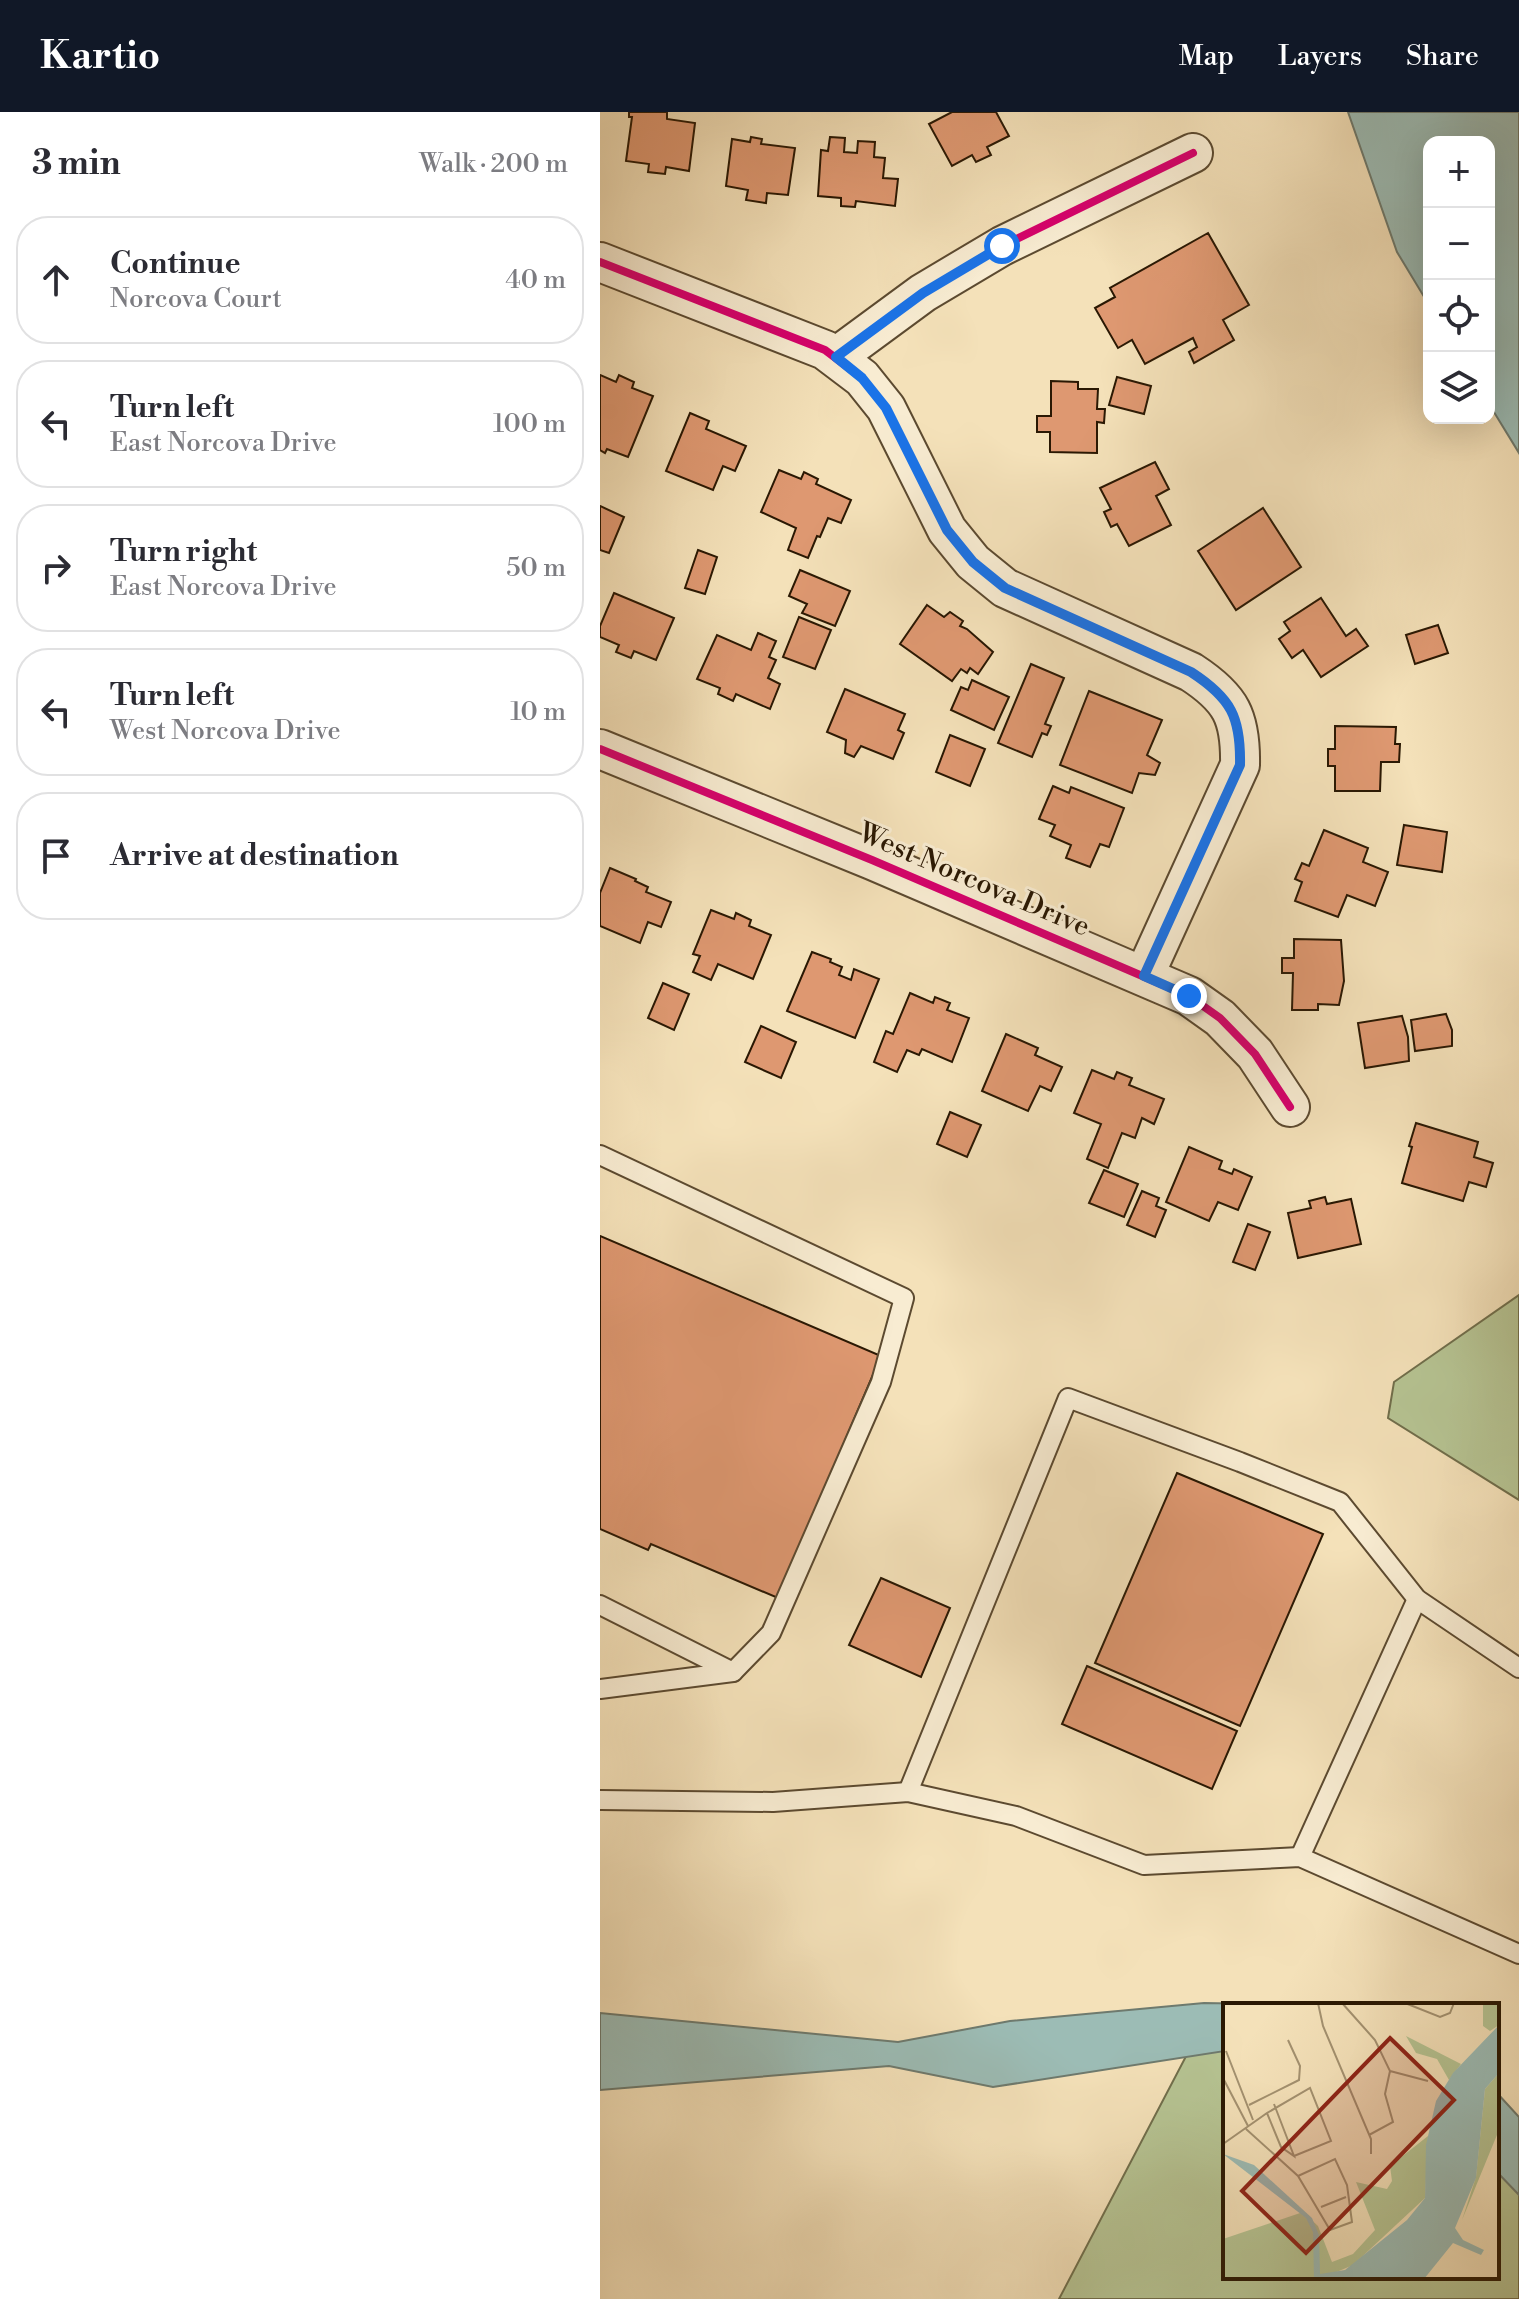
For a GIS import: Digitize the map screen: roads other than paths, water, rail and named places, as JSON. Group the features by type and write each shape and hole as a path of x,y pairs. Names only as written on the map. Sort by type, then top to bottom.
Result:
{"street":[{"path":"836,357 923,293 1002,246 1193,153"},
{"path":"600,262 836,357 862,378 886,408 947,530 973,562 1005,588 1191,672 1214,687 1232,710 1240,736 1240,765 1144,976"},
{"name":"West Norcova Drive","path":"600,749 872,860 1189,996 1220,1018 1255,1054 1290,1107"}],"lane":[{"path":"600,1155 904,1298 881,1382 771,1633 733,1672 600,1689"},
{"path":"908,1792 1068,1398 1340,1502 1417,1599 1519,1668"},
{"path":"1300,1857 1417,1599"},
{"path":"600,1605 733,1672"},
{"path":"600,1800 773,1802 908,1792 1016,1816 1144,1865 1300,1857 1519,1954"}],"water":[{"path":"1348,112 1519,112 1519,453 1495,414 1495,136 1423,136 1423,295 1397,252"},
{"path":"1223,2003 1223,2051 993,2087 889,2066 600,2090 600,2013 898,2042 1010,2021"},
{"path":"1499,2095 1519,2117 1519,2195 1499,2174"}]}
